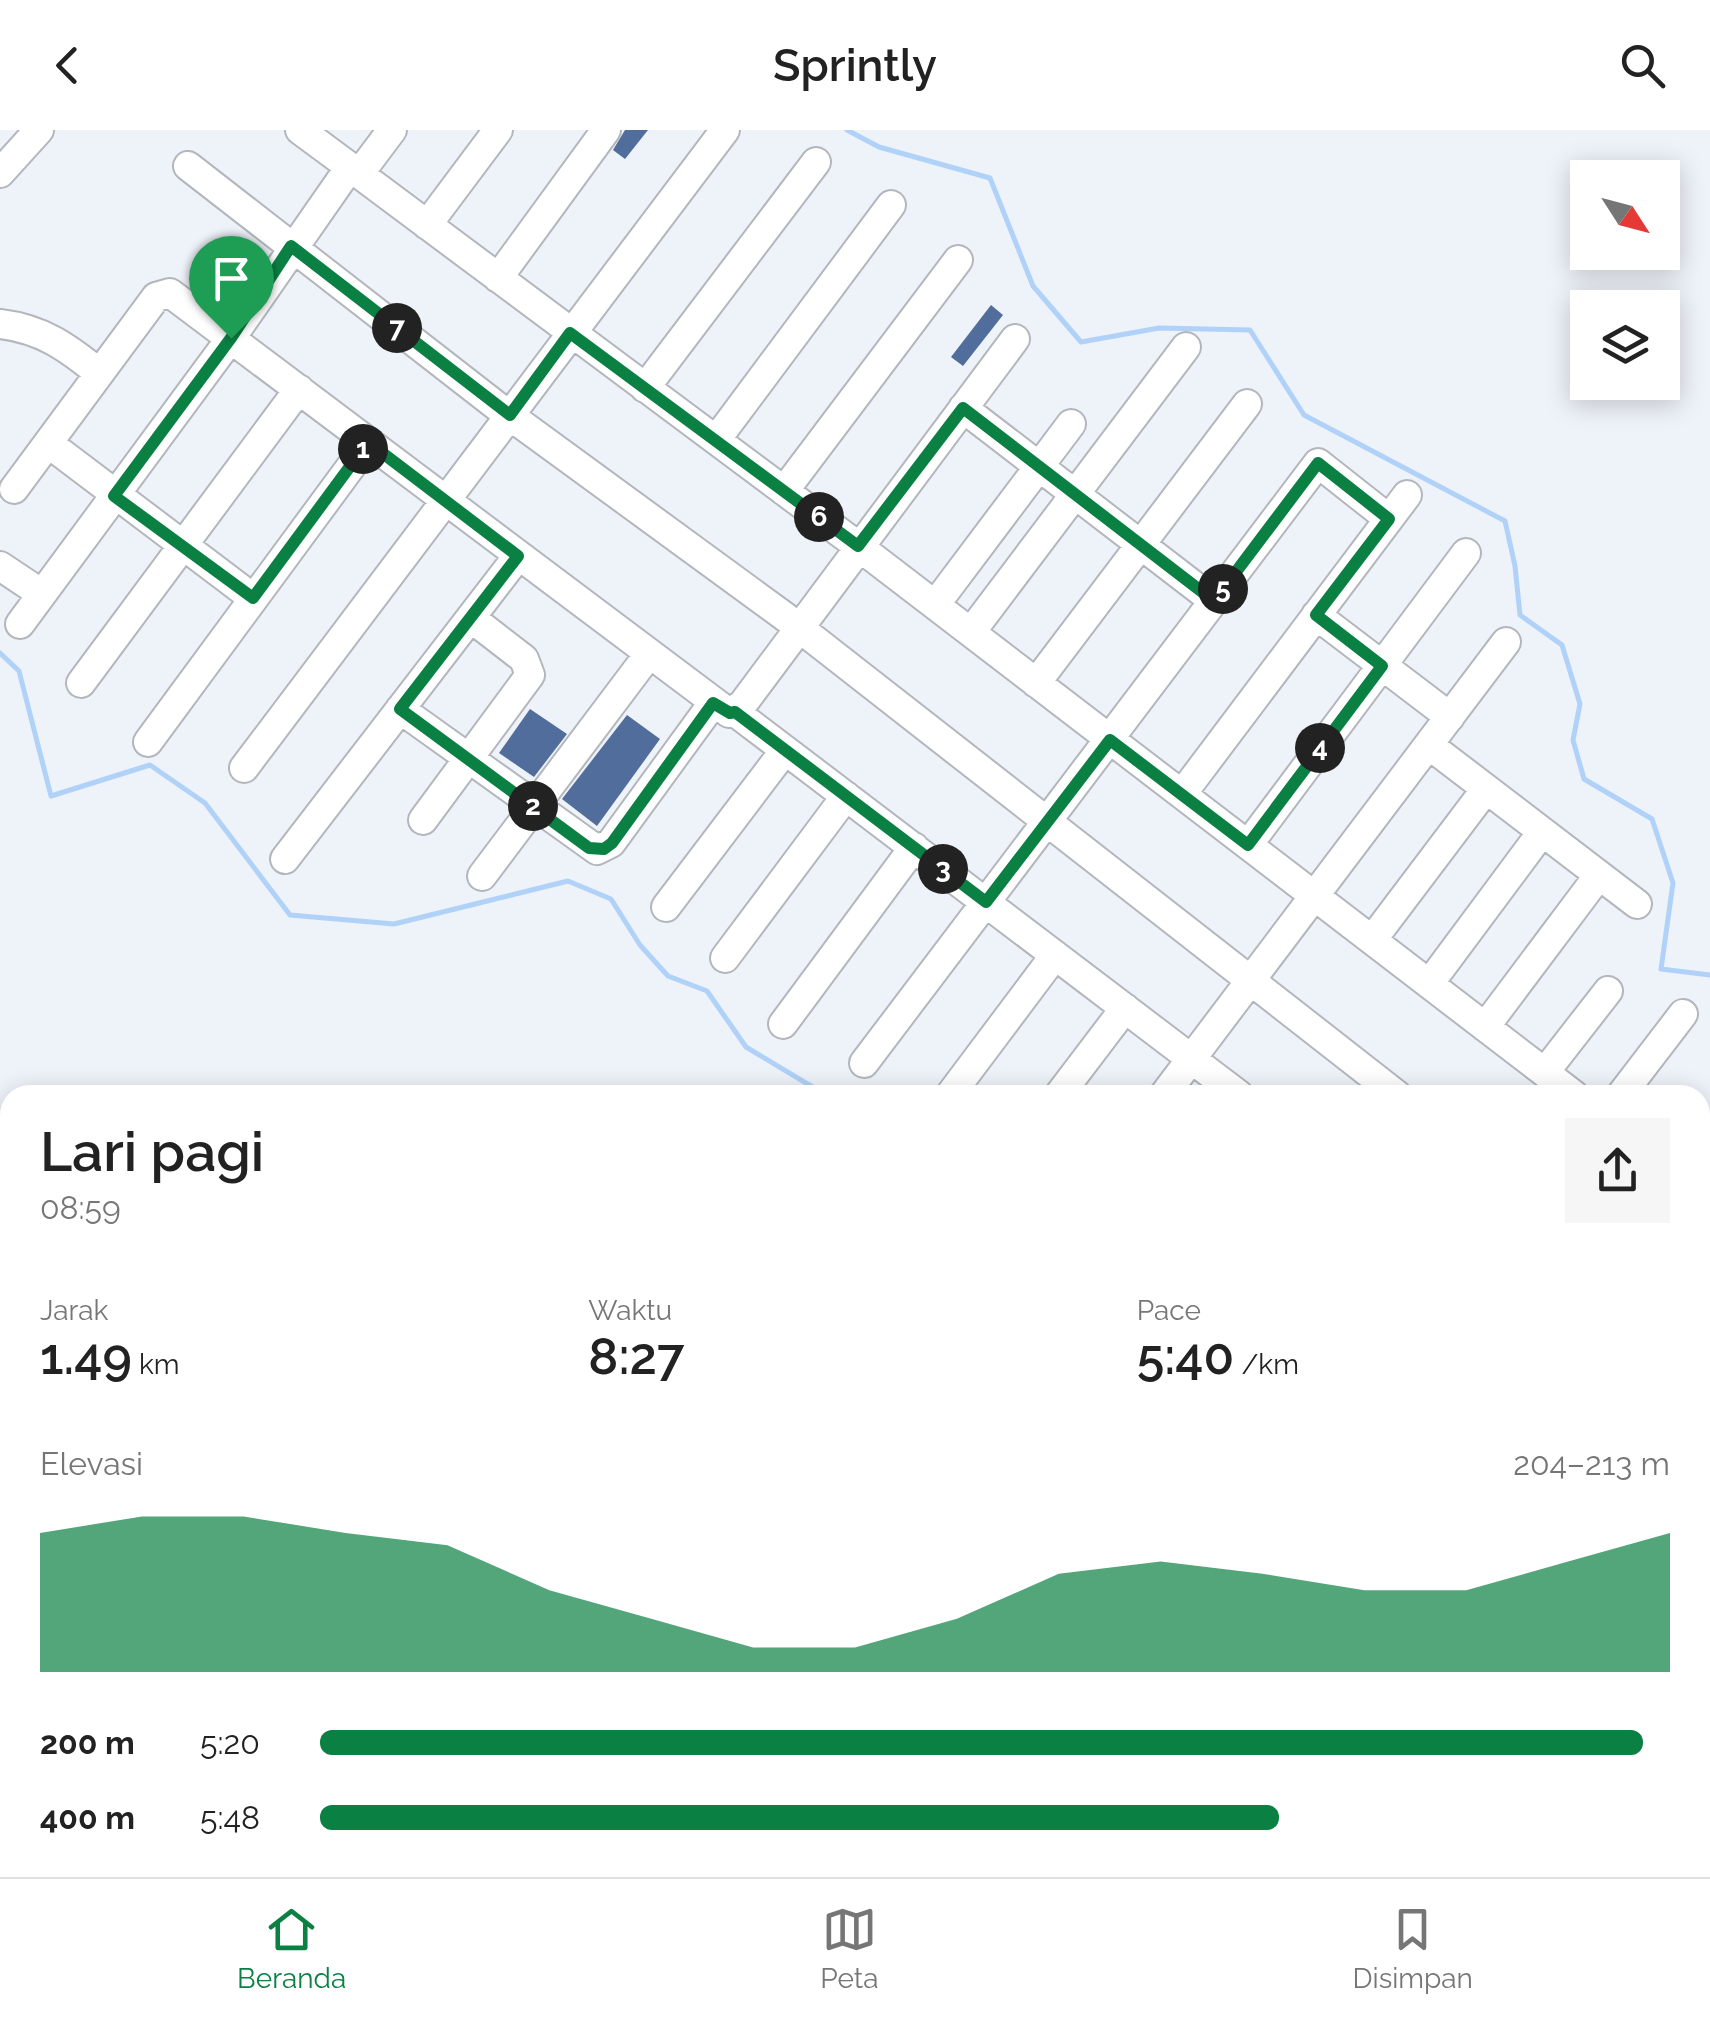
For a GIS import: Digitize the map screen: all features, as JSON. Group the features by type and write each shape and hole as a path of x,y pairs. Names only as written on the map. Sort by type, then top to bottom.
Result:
{"street":[{"path":"0,173 39,130"},
{"path":"300,130 858,546 1561,1085"},
{"path":"20,624 231,338 291,246 392,130"},
{"path":"427,225 498,130"},
{"path":"498,278 606,130"},
{"path":"244,768 725,130"},
{"path":"645,388 816,162"},
{"path":"188,166 510,415 801,630 1383,1085"},
{"path":"716,440 890,205"},
{"path":"784,491 958,260"},
{"path":"14,489 156,297 177,297 649,654 785,750 1226,1085"},
{"path":"0,324 39,331 56,339 99,373"},
{"path":"400,709 589,848 604,849 724,707 801,630 858,546 1014,339"},
{"path":"971,632 1186,347"},
{"path":"82,683 299,390"},
{"path":"1036,682 1247,404"},
{"path":"963,408 1214,601"},
{"path":"935,605 1071,424"},
{"path":"148,742 368,442"},
{"path":"48,443 253,598"},
{"path":"864,1064 1318,463 1389,519"},
{"path":"1182,794 1407,495"},
{"path":"1248,845 1466,554"},
{"path":"285,859 518,556"},
{"path":"0,566 42,594"},
{"path":"1316,615 1450,717"},
{"path":"423,820 530,670 524,659 470,618"},
{"path":"1172,1085 1506,642"},
{"path":"482,876 649,654"},
{"path":"1429,745 1637,904"},
{"path":"666,906 785,750"},
{"path":"1372,940 1486,789"},
{"path":"724,958 846,796"},
{"path":"1429,984 1542,832"},
{"path":"783,1024 914,848"},
{"path":"1486,1027 1599,875"},
{"path":"958,1085 1055,955"},
{"path":"1544,1072 1608,991"},
{"path":"1067,1085 1125,1008"},
{"path":"1628,1085 1682,1014"}],"building":[{"path":"625,130 648,130 625,159 613,150"},
{"path":"991,305 1003,315 963,366 951,357"},
{"path":"530,709 567,734 534,777 499,753"},
{"path":"627,715 660,739 597,826 562,799"}],"waterway":[{"path":"847,130 879,147 990,178 1033,286 1081,342 1159,328 1250,330 1304,415 1505,521 1520,615 1562,645 1580,704 1573,740 1584,779 1652,819 1673,883 1661,969 1710,975"},
{"path":"0,653 19,671 51,796 150,765 205,803 290,915 394,924 568,881 611,899 640,945 668,976 707,991 746,1047 809,1085"}],"route":[{"path":"291,246 510,415 570,333 858,546 963,408 1214,601 1318,463 1389,519 1316,615 1382,666 1248,845 1110,740 986,902 735,712 713,703 612,843 604,849 589,848 400,709 518,556 368,442 253,598 114,496 231,338 291,246"}]}
